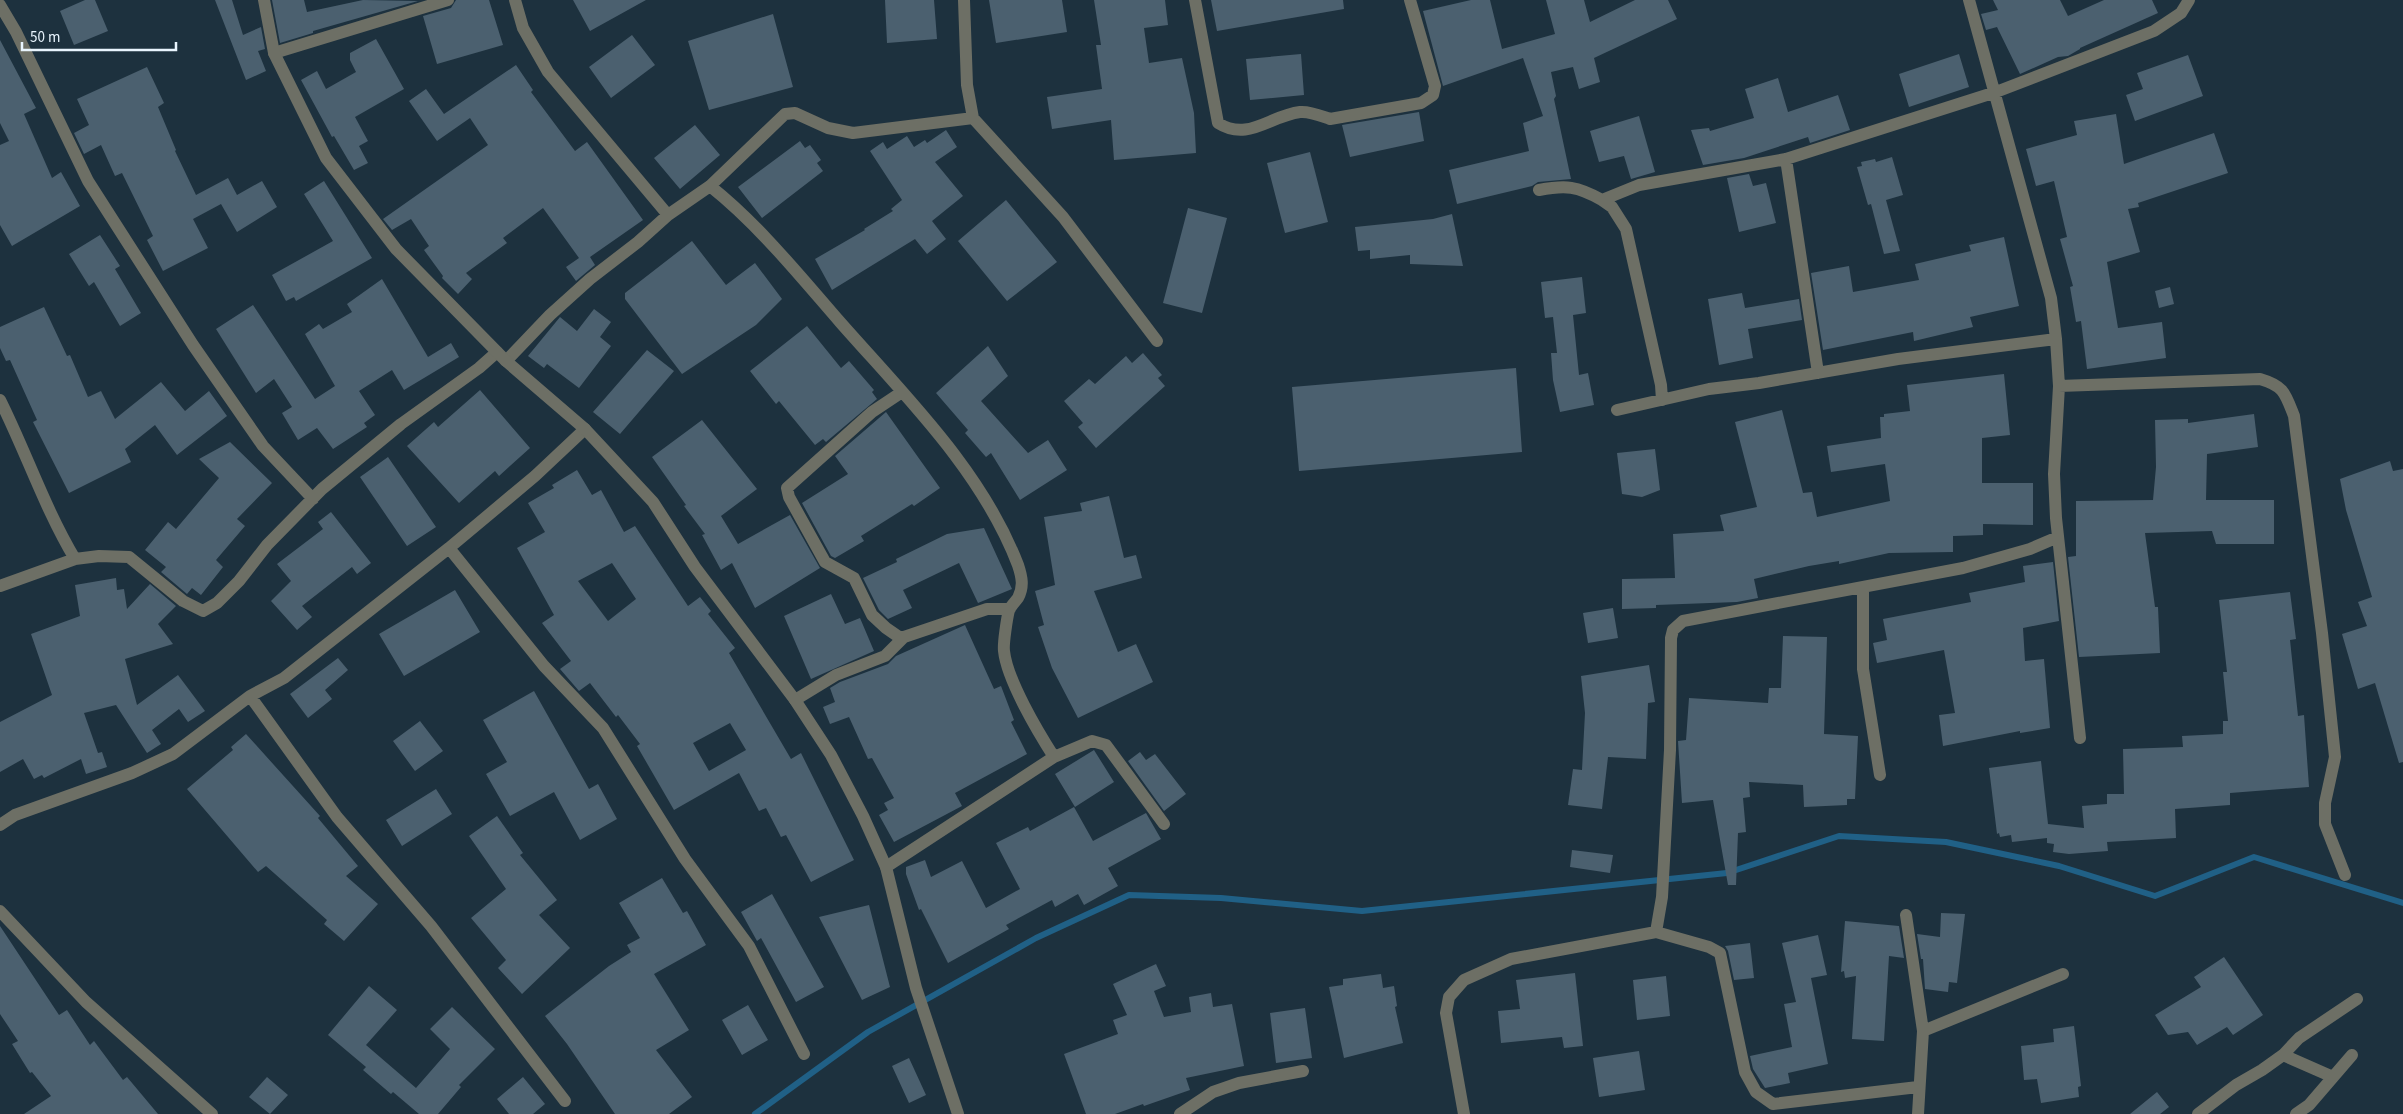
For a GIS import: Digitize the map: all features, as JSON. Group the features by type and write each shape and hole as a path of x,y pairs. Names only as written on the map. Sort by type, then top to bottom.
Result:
{"street":[{"path":"264,0 274,53 326,158 396,249 501,356 585,429 652,502 695,567 795,700 831,755 863,816 886,867 916,988 958,1114"},
{"path":"274,53 448,0"},
{"path":"515,0 523,28 548,72 668,215"},
{"path":"964,0 967,86 973,118 1063,217 1156,341"},
{"path":"1195,0 1218,123 1226,128 1243,131 1300,112 1318,114 1330,119 1421,103 1433,95 1435,86 1410,0"},
{"path":"1969,0 1996,92 2051,298 2059,386 2054,474 2058,537 2080,738"},
{"path":"1602,200 1639,185 1786,159 1996,92 2154,31 2181,13 2189,0"},
{"path":"0,5 16,32 88,181 193,345 263,446 313,498"},
{"path":"0,586 75,558 128,557 183,601 203,611 217,603 239,581 267,545 313,498 401,424 479,368 501,356 668,215 710,186 785,114 795,113 828,128 853,133 973,118"},
{"path":"1786,159 1805,275 1818,373"},
{"path":"1539,190 1563,185 1588,192 1612,207 1626,229 1661,385 1662,400"},
{"path":"710,186 742,211 902,392 984,495 1018,566 1023,584 1018,597 1010,609 1003,650 1009,670 1031,720 1054,757"},
{"path":"1617,410 1709,389 1898,359 2056,339"},
{"path":"2059,386 2260,379 2278,384 2286,396 2295,426 2322,633 2335,756 2325,803 2325,824 2345,875"},
{"path":"902,392 872,412 787,488 789,497 825,562 854,578 872,615 886,628 899,637 904,638"},
{"path":"0,400 20,439 60,533 75,558"},
{"path":"0,825 15,815 132,773 173,754 250,696 284,678 449,548 535,476 585,429"},
{"path":"1656,932 1662,897 1670,750 1673,630 1683,621 1713,617 1863,586 1963,568 2030,549 2058,537"},
{"path":"449,548 544,666 603,728 685,859 749,946 804,1054"},
{"path":"1863,586 1863,669 1880,775"},
{"path":"795,700 836,675 885,656 904,638 987,609 1010,609"},
{"path":"250,696 337,817 431,926 565,1101"},
{"path":"886,867 1054,757 1092,741 1106,745 1164,824"},
{"path":"0,911 86,1002 212,1114"},
{"path":"1906,915 1923,1031 1918,1087 1918,1114"},
{"path":"1464,1114 1446,1012 1449,997 1464,980 1511,959 1656,932 1709,947 1720,953 1745,1072 1756,1092 1773,1104 1918,1087"},
{"path":"1923,1031 2063,974"},
{"path":"2198,1114 2283,1055 2299,1038 2357,999"},
{"path":"2283,1055 2333,1077"},
{"path":"2296,1114 2308,1105 2352,1055"},
{"path":"1180,1114 1213,1092 1239,1083 1303,1071"}],"building":[{"path":"85,0 95,0 108,31 74,45 60,11"},
{"path":"215,0 232,0 243,35 261,27 265,49 258,51 266,71 246,80"},
{"path":"272,0 304,0 307,12 363,0 418,1 313,31 313,33 280,43"},
{"path":"456,0 489,0 503,45 437,64 423,16 451,8"},
{"path":"573,0 646,0 590,31"},
{"path":"885,0 934,0 937,39 887,43"},
{"path":"989,0 1062,0 1067,32 996,43"},
{"path":"1094,0 1165,0 1168,25 1144,28 1149,63 1182,58 1194,113 1196,153 1114,160 1111,120 1052,129 1047,97 1102,89 1096,45 1101,45"},
{"path":"1211,0 1343,0 1344,9 1217,31"},
{"path":"1471,0 1490,0 1502,49 1555,34 1546,0 1584,0 1590,22 1635,0 1668,0 1677,19 1594,58 1600,82 1579,89 1573,67 1551,72 1556,96 1554,99 1571,179 1538,182 1532,186 1457,204 1449,170 1529,151 1523,123 1543,116 1523,58 1443,86 1423,11"},
{"path":"1993,0 2060,0 2068,16 2104,0 2152,0 2158,13 2080,48 2068,56 2058,57 2020,74 1997,27 1986,30 1981,14 1998,10"},
{"path":"773,14 793,87 709,110 688,41"},
{"path":"632,35 655,65 611,98 589,67"},
{"path":"376,39 404,89 355,117 368,141 359,146 368,163 354,170 334,136 332,137 301,80 317,71 326,89 356,72 350,60 350,53"},
{"path":"0,40 36,108 24,114 52,178 61,172 80,206 12,246 0,225 0,145 9,141 0,123"},
{"path":"1301,54 1304,95 1250,100 1246,59"},
{"path":"1959,54 1969,87 1909,107 1899,74"},
{"path":"2188,55 2203,96 2135,121 2126,95 2143,89 2137,73"},
{"path":"516,65 533,90 531,92 575,151 587,142 643,220 590,257 595,265 576,281 566,267 579,258 543,208 503,238 507,243 466,273 472,279 458,294 442,278 443,276 424,250 429,246 411,219 392,230 383,219 488,145 470,118 437,141 409,101 426,89 444,114"},
{"path":"147,67 164,103 158,107 175,151 196,195 228,178 237,195 262,181 277,207 237,232 221,204 193,219 208,248 163,271 147,240 153,236 122,173 115,176 101,145 84,154 74,133 89,125 77,99"},
{"path":"1778,78 1788,112 1838,95 1850,130 1810,143 1808,137 1744,158 1703,165 1691,130 1709,128 1710,131 1754,118 1745,89"},
{"path":"1419,112 1424,141 1350,157 1342,125"},
{"path":"2116,114 2124,164 2214,133 2228,173 2138,203 2139,207 2128,209 2140,252 2107,262 2118,328 2162,322 2166,358 2087,369 2081,321 2076,322 2070,287 2073,286 2060,239 2067,237 2054,181 2036,186 2026,149 2077,135 2074,121"},
{"path":"1639,116 1655,172 1631,179 1624,156 1599,162 1590,131"},
{"path":"695,125 720,155 680,189 654,158"},
{"path":"946,130 957,147 935,162 963,196 932,221 946,239 927,254 915,239 832,290 815,259 865,230 893,211 891,209 902,200 870,151 883,142 887,149 907,136 914,147 925,140 927,143"},
{"path":"800,141 805,148 810,145 821,160 817,163 823,171 762,218 738,187"},
{"path":"1310,152 1328,222 1285,233 1267,163"},
{"path":"1892,157 1903,195 1886,200 1900,251 1884,254 1871,204 1868,205 1857,167 1862,166 1861,162 1875,159 1876,162"},
{"path":"1749,174 1753,186 1766,183 1776,223 1739,232 1727,178"},
{"path":"324,181 372,258 296,301 294,297 286,301 272,275 333,241 304,194"},
{"path":"1006,200 1057,262 1007,301 958,241"},
{"path":"1188,208 1227,218 1202,313 1163,303"},
{"path":"1452,214 1463,266 1410,264 1410,255 1370,259 1370,250 1358,251 1355,227 1433,219"},
{"path":"100,235 120,266 115,269 141,313 120,326 94,282 89,286 69,254"},
{"path":"2004,237 2019,306 1970,317 1973,327 1914,341 1913,332 1823,350 1811,273 1849,266 1853,292 1919,280 1915,264 1971,251 1969,245"},
{"path":"692,241 726,285 755,263 782,299 756,325 682,374 625,299 625,293"},
{"path":"1582,277 1586,313 1573,315 1579,375 1588,373 1594,405 1560,412 1553,380 1551,353 1557,353 1553,317 1545,318 1541,282"},
{"path":"382,279 428,357 451,343 459,357 404,390 392,370 359,391 375,415 364,423 367,427 333,449 317,428 298,440 282,413 292,407 274,379 256,393 216,329 253,305 315,399 335,386 305,334 319,324 323,329 352,312 347,304"},
{"path":"2170,287 2174,304 2159,308 2155,291"},
{"path":"1742,293 1745,308 1799,299 1802,320 1748,329 1753,358 1719,365 1708,299"},
{"path":"44,307 67,356 70,355 88,397 101,391 115,419 161,382 185,411 209,391 227,416 177,455 155,425 125,449 131,462 69,493 33,422 37,420 10,360 6,361 0,348 0,327"},
{"path":"594,309 611,322 600,337 611,346 579,388 547,364 544,368 528,356 560,317 577,331"},
{"path":"807,326 841,368 849,361 874,390 872,392 877,399 826,442 823,439 815,445 779,401 776,404 750,371"},
{"path":"988,346 1008,376 981,401 1028,453 1048,440 1067,470 1020,500 991,453 986,457 965,433 968,430 936,393"},
{"path":"647,350 674,371 620,434 593,412"},
{"path":"1143,353 1162,375 1158,378 1165,386 1096,448 1078,427 1083,423 1064,401 1089,379 1095,384 1126,356 1132,363"},
{"path":"1516,368 1522,452 1299,471 1292,387"},
{"path":"2004,374 2010,435 1982,438 1982,483 2033,483 2033,525 1983,524 1983,535 1953,536 1953,552 1889,553 1839,564 1839,561 1809,566 1754,579 1758,598 1737,602 1656,605 1656,608 1622,609 1622,579 1675,578 1673,534 1724,531 1720,515 1757,507 1735,422 1782,410 1803,493 1812,492 1817,517 1890,501 1885,464 1831,472 1827,446 1881,438 1880,417 1884,417 1884,414 1910,411 1907,385"},
{"path":"480,390 530,448 499,476 495,471 459,503 407,446 434,422 438,427"},
{"path":"886,412 940,488 914,506 912,504 861,536 864,541 835,558 831,556 802,503 848,474 835,456"},
{"path":"2254,414 2258,447 2207,454 2206,500 2274,500 2274,544 2216,544 2212,531 2145,533 2155,607 2158,607 2160,653 2079,657 2068,557 2076,556 2076,501 2153,500 2156,467 2155,420 2188,419 2188,423"},
{"path":"702,420 757,489 721,516 738,544 790,515 820,568 755,608 732,563 721,570 702,535 705,534 652,457"},
{"path":"230,442 272,483 237,519 245,526 216,560 223,567 201,595 192,588 187,594 161,572 166,567 145,550 168,522 176,529 219,478 199,459"},
{"path":"1655,449 1660,490 1642,497 1622,494 1617,453"},
{"path":"388,457 436,527 407,546 360,477"},
{"path":"2390,461 2393,471 2403,469 2403,762 2399,763 2375,683 2358,689 2342,634 2367,626 2358,602 2372,597 2346,510 2340,479"},
{"path":"577,470 592,495 601,490 624,532 635,526 688,606 700,597 711,611 708,614 735,648 729,653 791,759 801,753 854,860 811,882 786,835 781,837 766,808 759,811 739,773 674,810 637,746 640,744 618,715 616,717 590,683 579,691 560,669 571,661 542,623 554,615 517,548 545,532 528,503 554,488 552,485","holes":["612,563 636,599 608,621 578,581","730,723 746,750 709,771 693,743"]},
{"path":"1109,496 1124,558 1136,555 1142,578 1094,591 1118,652 1136,644 1153,682 1078,718 1052,668 1038,627 1044,625 1035,591 1055,585 1044,517 1082,511 1080,503"},
{"path":"331,512 371,563 357,574 352,567 302,606 312,617 297,630 271,601 291,581 277,564 323,529 318,522"},
{"path":"984,528 1012,589 978,603 959,563 903,590 912,608 888,619 879,610 863,578 897,562 896,559 947,534"},
{"path":"2053,562 2059,621 2023,628 2025,661 2044,659 2050,728 2020,733 2020,731 1943,746 1939,715 1955,713 1944,650 1877,663 1873,643 1887,640 1883,619 1971,602 1969,593 2025,582 2023,566"},
{"path":"116,578 117,590 124,589 127,609 150,584 176,606 158,624 173,644 125,659 137,705 178,675 205,711 188,722 179,709 152,730 161,744 147,753 116,705 84,713 98,753 102,752 107,767 86,774 81,759 44,778 42,775 34,779 23,759 0,772 0,722 52,695 31,634 80,616 75,585"},
{"path":"455,590 480,632 404,676 379,634"},
{"path":"2290,592 2296,639 2290,640 2298,716 2304,715 2309,787 2230,793 2230,805 2175,809 2176,838 2107,842 2108,851 2069,854 2053,852 2054,844 2047,843 2047,838 2012,842 2011,835 2000,837 1999,833 1997,834 1989,768 2041,761 2048,824 2084,828 2082,806 2107,804 2107,794 2124,794 2123,749 2183,747 2182,736 2223,734 2223,721 2228,721 2223,672 2227,672 2219,600"},
{"path":"831,594 845,624 860,618 874,651 811,679 784,616"},
{"path":"1613,608 1618,638 1588,643 1583,613"},
{"path":"965,625 994,689 1001,686 1014,720 1011,722 1027,754 955,793 962,806 894,842 879,815 888,810 884,803 894,798 872,758 868,759 849,717 830,724 823,707 835,702 830,688 840,682 888,664 896,656"},
{"path":"1783,636 1827,637 1824,734 1858,736 1855,799 1847,799 1847,805 1804,807 1803,785 1749,782 1750,797 1743,798 1746,832 1738,833 1736,885 1728,885 1713,800 1682,803 1678,741 1686,740 1689,698 1768,703 1769,688 1781,688"},
{"path":"338,658 348,670 325,690 332,699 308,718 290,694"},
{"path":"1649,665 1655,702 1648,703 1646,759 1608,757 1602,809 1568,805 1573,769 1582,770 1585,713 1581,676"},
{"path":"534,691 589,789 598,784 617,819 580,840 554,792 510,816 486,774 507,762 483,720"},
{"path":"420,721 443,751 415,771 393,741"},
{"path":"246,734 320,816 318,818 358,866 346,876 378,904 344,941 324,924 327,920 266,866 258,872 187,789 233,750 231,747"},
{"path":"1094,750 1114,782 1075,807 1055,774"},
{"path":"1140,752 1146,760 1155,754 1186,794 1164,811 1128,761"},
{"path":"436,789 452,814 402,846 386,820"},
{"path":"1074,807 1093,841 1146,813 1161,839 1108,868 1118,886 1084,905 1078,894 1055,907 1052,900 1006,925 1009,929 948,963 921,909 919,910 906,874 906,867 925,860 931,877 962,861 986,908 1020,889 996,843 1028,827 1030,831"},
{"path":"497,816 523,853 520,855 557,900 539,915 570,948 522,994 498,968 506,960 471,918 506,889 469,836"},
{"path":"1572,850 1613,855 1610,873 1570,867"},
{"path":"662,878 683,913 687,911 706,945 654,974 689,1030 656,1050 692,1097 669,1114 615,1114 567,1044 545,1016 609,966 631,952 627,945 640,938 619,903"},
{"path":"772,894 824,987 796,1002 761,938 757,941 741,912"},
{"path":"869,905 890,987 862,1000 819,917"},
{"path":"1941,913 1965,914 1957,983 1949,982 1948,992 1925,989 1923,959 1921,959 1917,934 1940,937"},
{"path":"1845,921 1899,926 1904,958 1889,956 1884,1041 1852,1039 1856,976 1845,978 1844,971 1841,972"},
{"path":"0,926 59,1015 67,1010 90,1045 94,1041 123,1080 127,1077 158,1114 24,1114 51,1096 32,1072 30,1073 12,1044 18,1041 0,1014"},
{"path":"1818,935 1827,975 1811,978 1828,1064 1788,1073 1790,1083 1765,1088 1753,1069 1750,1056 1792,1047 1784,1004 1796,1002 1782,943"},
{"path":"1750,943 1754,978 1734,980 1728,951 1725,946"},
{"path":"2224,957 2263,1015 2233,1035 2227,1027 2197,1045 2188,1032 2168,1035 2155,1015 2201,987 2194,977"},
{"path":"1156,964 1166,986 1154,991 1164,1017 1191,1012 1189,997 1211,993 1213,1007 1232,1004 1244,1066 1186,1078 1190,1090 1144,1106 1143,1104 1115,1114 1086,1114 1064,1054 1118,1034 1113,1020 1127,1015 1113,984"},
{"path":"1575,973 1583,1046 1564,1048 1562,1037 1501,1043 1498,1011 1520,1009 1516,980"},
{"path":"1381,974 1383,988 1394,986 1397,1006 1395,1007 1403,1043 1344,1058 1329,987 1343,985 1343,979"},
{"path":"1666,976 1670,1016 1637,1020 1633,980"},
{"path":"369,986 397,1010 366,1045 416,1088 450,1049 430,1029 452,1007 495,1049 459,1085 461,1087 438,1114 419,1114 393,1092 391,1094 363,1070 366,1067 328,1035"},
{"path":"748,1005 768,1040 742,1055 722,1020"},
{"path":"1305,1008 1312,1058 1276,1063 1270,1013"},
{"path":"2074,1026 2081,1086 2078,1087 2079,1097 2041,1103 2037,1079 2024,1080 2021,1046 2054,1042 2053,1029"},
{"path":"1639,1051 1645,1090 1599,1097 1593,1058"},
{"path":"909,1058 926,1095 909,1103 892,1066"},
{"path":"267,1077 288,1095 270,1114 249,1097"},
{"path":"523,1077 545,1104 533,1114 509,1114 497,1099"},
{"path":"2157,1092 2169,1107 2160,1114 2130,1114"}],"waterway":[{"path":"755,1114 868,1032 1036,938 1129,895 1221,898 1362,911 1727,873 1839,836 1946,842 2059,866 2155,896 2254,857 2403,903"}]}
